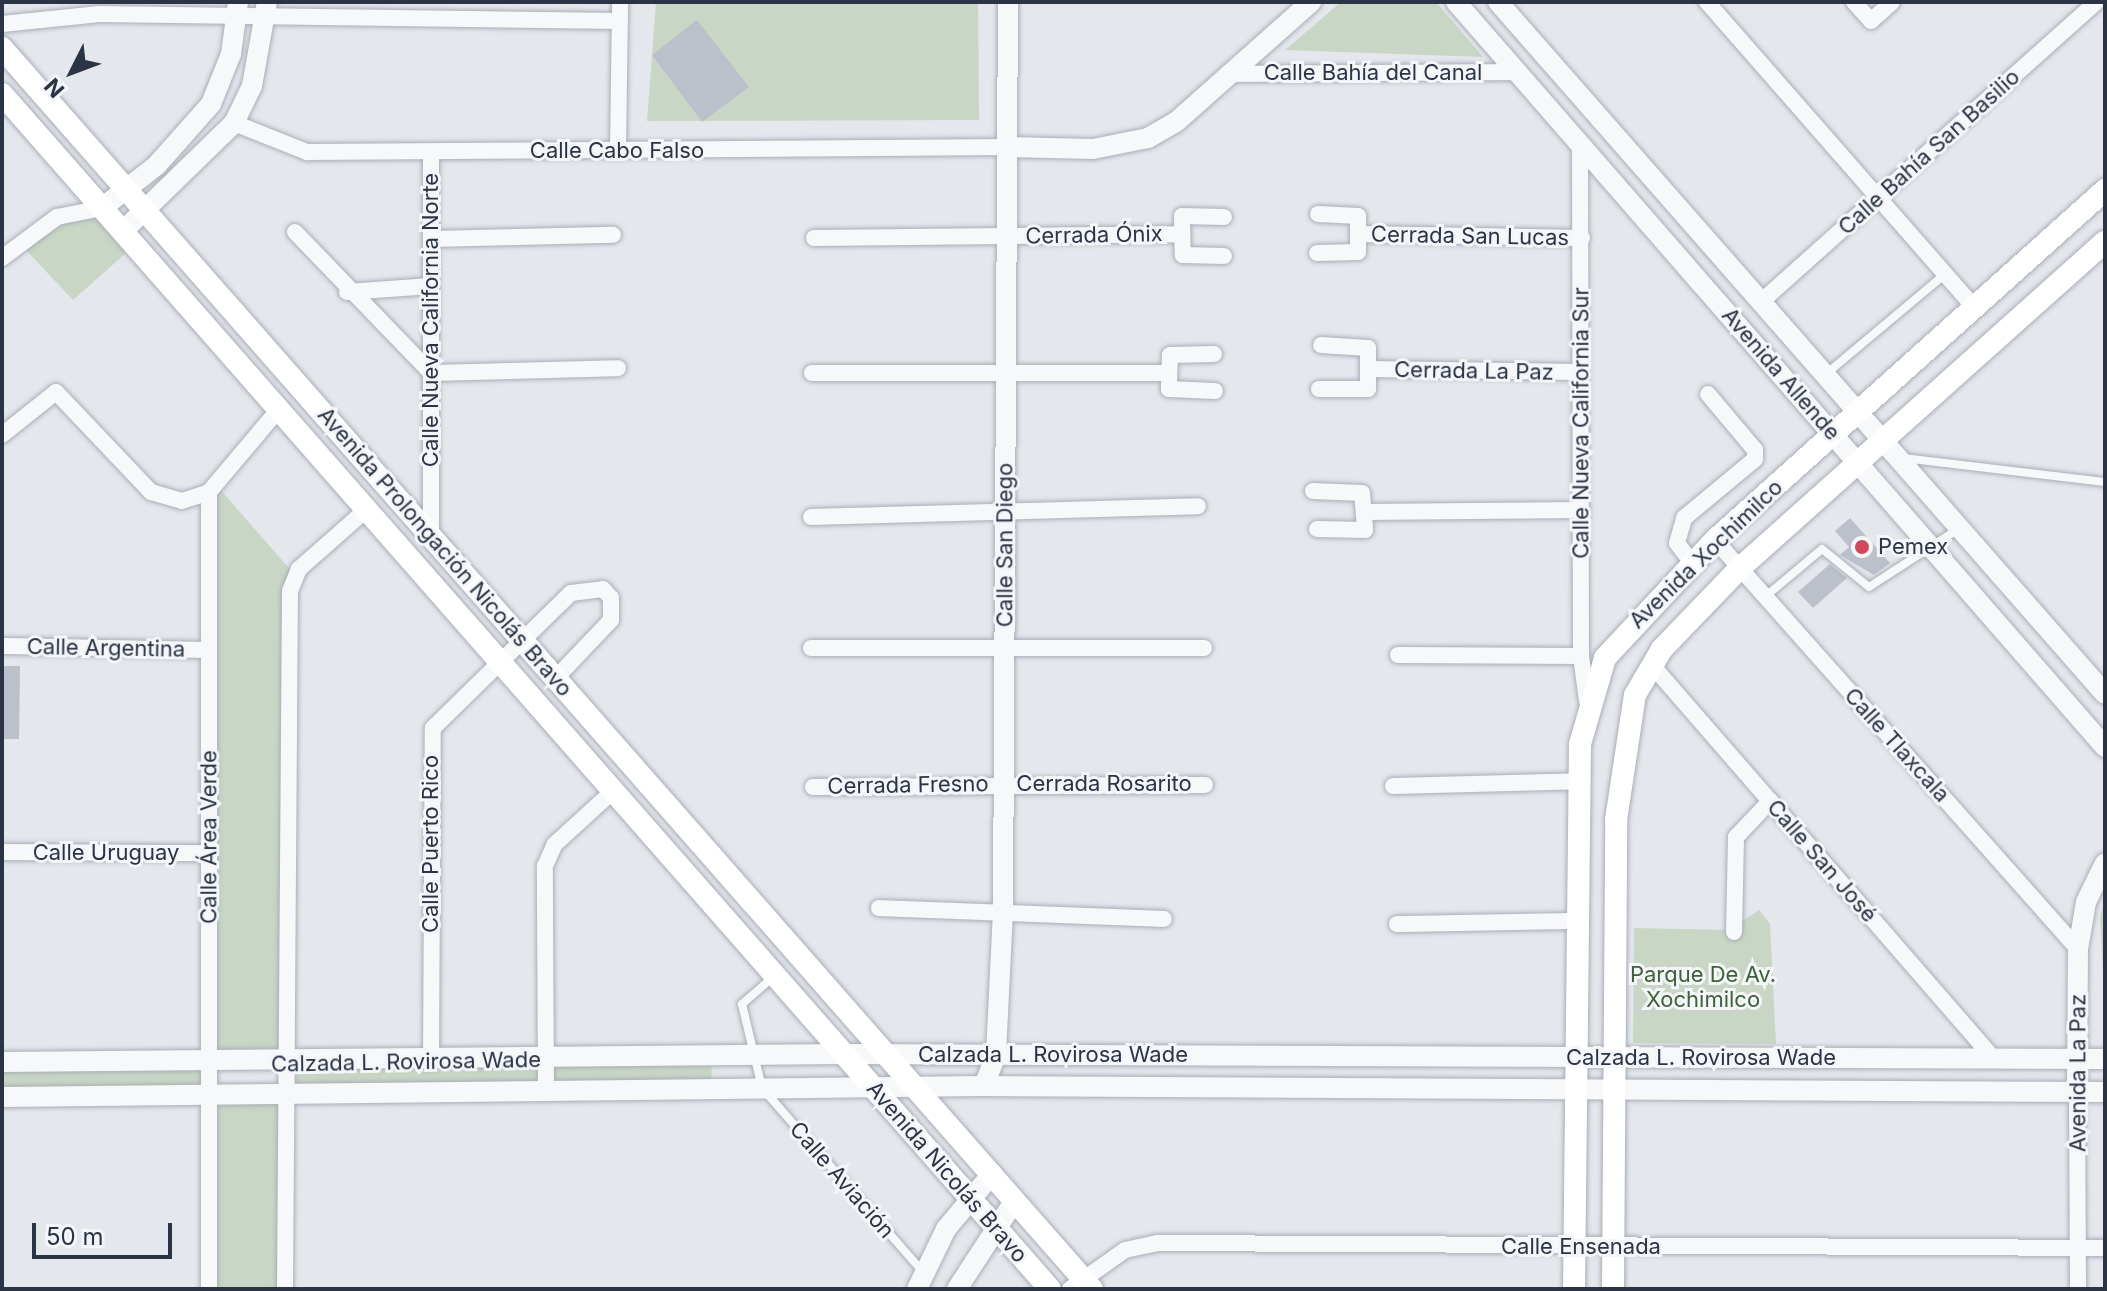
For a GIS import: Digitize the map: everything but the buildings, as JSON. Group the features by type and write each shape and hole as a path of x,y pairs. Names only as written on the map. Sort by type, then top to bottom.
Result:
{"main road":[{"name":"Avenida Prolongación Nicolás Bravo","path":"2,48 889,1055"},
{"name":"Avenida Prolongación Nicolás Bravo","path":"2,94 844,1054"},
{"name":"Avenida Xochimilco","path":"1574,1289 1579,781 1587,701 1605,658 1633,621 1715,540 2105,190"},
{"name":"Avenida Xochimilco","path":"1613,1289 1613,1059 1619,762 1625,722 1651,664 1740,568 2105,242"},
{"name":"Avenida Nicolás Bravo","path":"844,1054 1050,1289"},
{"name":"Avenida Nicolás Bravo","path":"889,1055 1015,1200 1081,1286"}],"street":[{"path":"618,151 620,2"},
{"name":"Calle San Diego","path":"984,1086 996,1054 1003,913 1008,2"},
{"path":"1007,147 1093,149 1148,138 1230,74 1311,2"},
{"name":"Avenida Allende","path":"1456,2 2105,747"},
{"name":"Avenida Allende","path":"1498,2 2105,694"},
{"path":"1707,2 1975,308"},
{"path":"1854,2 1871,21 1892,2"},
{"name":"Calle Bahía San Basilio","path":"1762,301 2096,2"},
{"path":"2,24 99,14 238,8 620,21"},
{"path":"2,258 57,217 102,208 127,189 211,104 238,8"},
{"path":"122,232 234,123 252,86 267,8"},
{"name":"Calle Bahía del Canal","path":"1230,74 1516,72"},
{"name":"Calle Cabo Falso","path":"234,123 307,152 1007,147"},
{"name":"Calle Nueva California Sur","path":"1580,144 1581,656 1587,701"},
{"name":"Calle Nueva California Norte","path":"431,152 431,536"},
{"path":"1317,253 1358,252 1358,216 1318,214"},
{"path":"1224,217 1182,216 1183,255 1224,256"},
{"path":"295,232 347,292 431,373 618,368"},
{"name":"Cerrada Ónix","path":"814,238 1182,234"},
{"name":"Cerrada San Lucas","path":"1358,234 1582,238"},
{"path":"431,239 613,235"},
{"path":"347,292 431,286"},
{"name":"Cerrada La Paz","path":"1319,389 1368,389 1368,348 1321,345"},
{"path":"1169,381 1170,355 1214,354"},
{"name":"Cerrada La Paz","path":"1368,369 1581,372"},
{"path":"812,373 1006,373 1169,381 1215,391"},
{"path":"2,435 56,392 151,492 182,501 209,492 278,410"},
{"path":"1692,563 1677,543 1684,518 1755,459 1755,450 1708,394"},
{"path":"1313,491 1362,493 1365,530 1317,529"},
{"name":"Calle Área Verde","path":"209,492 209,1289"},
{"path":"811,517 1005,514 1198,506"},
{"path":"285,1289 284,1064 291,580 366,510"},
{"path":"1364,512 1582,510"},
{"name":"Calle Tlaxcala","path":"1715,540 2078,949"},
{"name":"Calle Puerto Rico","path":"431,1062 431,740 441,716 579,589 591,586 611,598 603,633 556,678"},
{"name":"Calle Argentina","path":"2,646 209,650"},
{"path":"811,648 1204,648"},
{"path":"1398,655 1581,656"},
{"name":"Calle San José","path":"1651,664 1994,1059"},
{"path":"1393,786 1579,781"},
{"name":"Cerrada Rosarito","path":"1004,784 1205,785"},
{"name":"Cerrada Fresno","path":"813,787 1004,784"},
{"path":"546,1091 545,866 555,844 613,791"},
{"path":"1734,932 1736,837 1770,801"},
{"name":"Calle Uruguay","path":"2,852 209,853"},
{"name":"Avenida La Paz","path":"2078,1289 2078,949 2086,902 2105,863"},
{"path":"879,908 1164,919"},
{"path":"1397,924 1577,921"},
{"name":"Calzada L. Rovirosa Wade","path":"2,1062 284,1064 844,1054 2105,1059"},
{"name":"Calzada L. Rovirosa Wade","path":"2,1097 284,1096 872,1086 2105,1092"},
{"path":"920,1280 969,1197 992,1174"},
{"path":"957,1289 1015,1200"},
{"name":"Calle Ensenada","path":"1081,1286 1125,1250 1158,1243 1613,1248 2105,1248"}],"lane":[{"path":"1826,374 1945,274"},
{"path":"1899,457 2105,482"},
{"path":"1765,597 1822,549 1869,587 1928,543 1961,528"},
{"path":"762,1088 751,1056 742,1004 775,976"},
{"name":"Calle Aviación","path":"762,1088 920,1280"}],"green space":[{"path":"656,2 978,2 979,120 647,121"},
{"path":"1341,2 1436,2 1483,57 1285,50"},
{"path":"89,210 126,253 73,300 24,248"},
{"path":"217,486 294,574 283,1063 209,1064 209,493"},
{"path":"2105,897 2105,1010 2100,918"},
{"name":"Parque De Av. Xochimilco","path":"1759,910 1770,924 1776,1044 1633,1043 1634,928 1729,930"},
{"path":"712,1059 711,1088 546,1091 546,1061"},
{"path":"545,1061 545,1091 296,1095 297,1065"},
{"path":"2,1064 207,1066 206,1094 2,1095"},
{"path":"210,1098 283,1098 284,1289 209,1289"}],"place":[{"name":"Pemex","path":"1862,547"}]}
